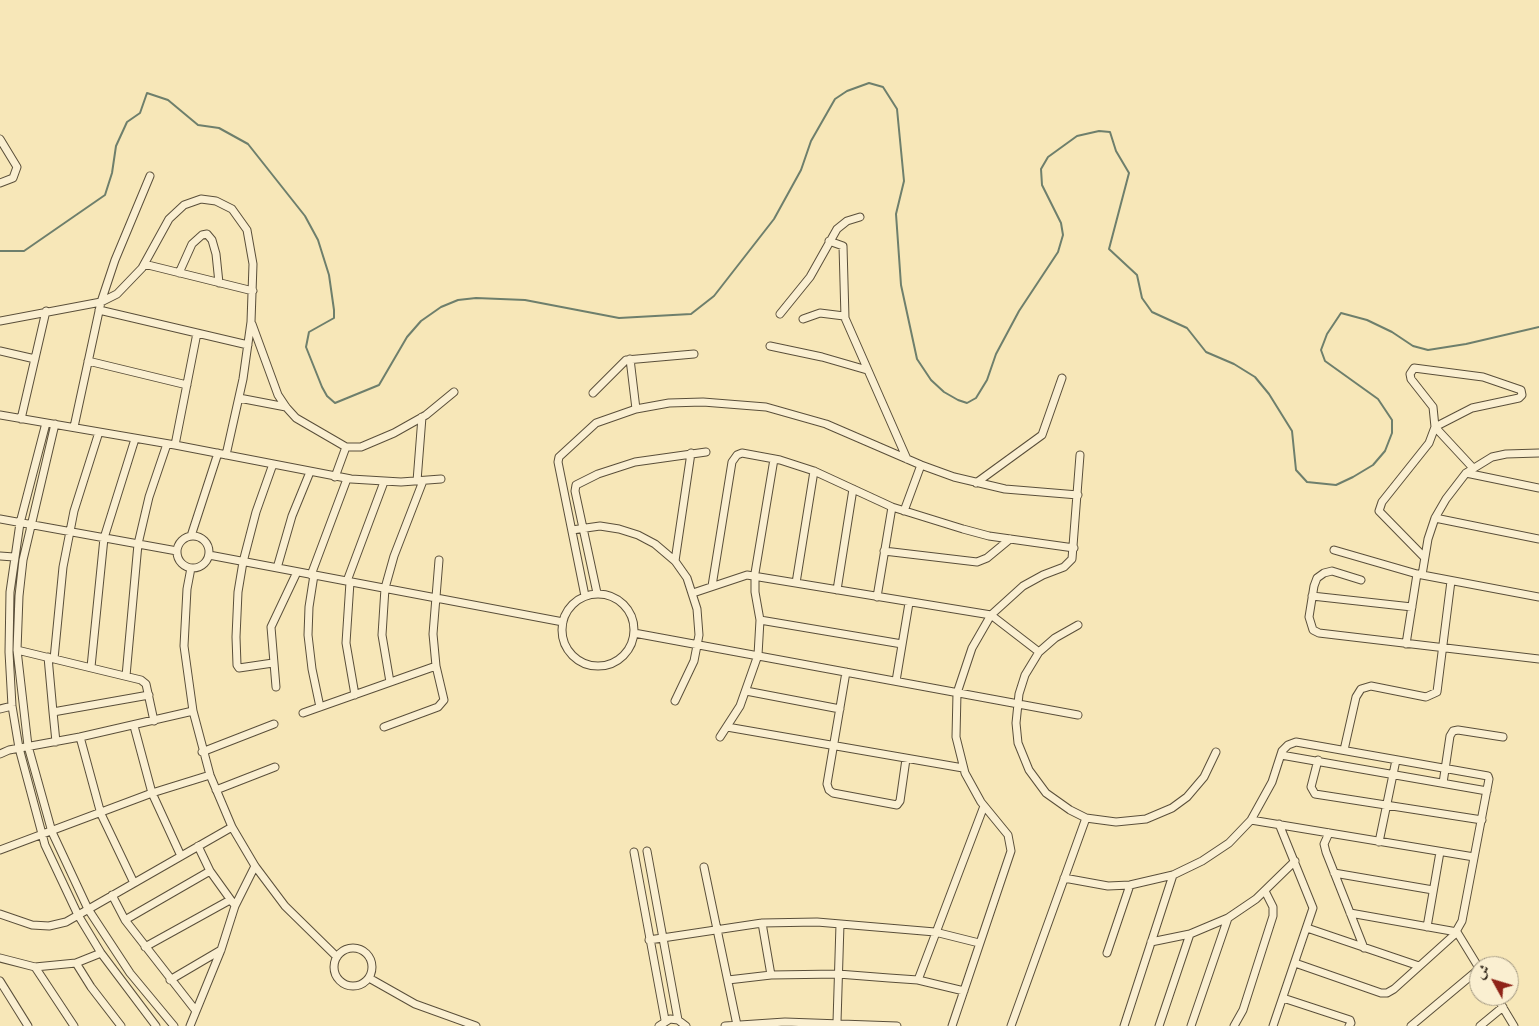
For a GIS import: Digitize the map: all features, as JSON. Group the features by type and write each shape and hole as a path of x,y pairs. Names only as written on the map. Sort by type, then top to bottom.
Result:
{"street":[{"path":"0,139 3,148 16,163 17,171 13,178 0,183"},
{"path":"74,427 101,302 112,267 150,176"},
{"path":"0,321 101,302 117,294 144,264 169,219 184,205 201,199 216,201 232,209 247,230 253,264 253,291 248,345 239,398 226,455"},
{"path":"780,314 810,277 834,232 843,223 860,217"},
{"path":"179,273 192,244 202,235 207,234 212,240 216,254 219,283"},
{"path":"829,242 841,244 843,247 844,316 907,460"},
{"path":"144,264 253,291"},
{"path":"100,310 248,345"},
{"path":"21,419 46,311"},
{"path":"803,319 820,313 844,316"},
{"path":"251,322 278,395 286,407 296,418 346,447 366,445 394,433 422,417 454,392"},
{"path":"176,445 196,333"},
{"path":"770,346 822,357 868,370"},
{"path":"0,351 35,359"},
{"path":"593,393 622,363 630,359 694,354"},
{"path":"630,359 636,409"},
{"path":"88,361 187,385"},
{"path":"1424,557 1381,516 1379,509 1382,502 1429,443 1435,427 1433,407 1411,379 1410,374 1414,368 1483,377 1510,385 1522,392 1519,398 1472,408 1435,427"},
{"path":"976,483 1042,435 1047,427 1062,378"},
{"path":"239,398 286,407"},
{"path":"585,596 559,457 596,423 636,409 669,403 703,402 766,408 826,424 907,460 976,483 1022,491 1078,495"},
{"path":"0,415 176,445 347,479 384,482 441,479"},
{"path":"390,682 382,635 385,588 420,481 422,417"},
{"path":"46,423 20,523 14,557 9,626 12,706 19,748 42,836 78,915 101,953 156,1026"},
{"path":"55,424 30,525 21,578 17,650 28,746 52,832 88,909 130,973 174,1026"},
{"path":"1435,427 1473,468"},
{"path":"56,742 51,658 63,567 74,511 99,432"},
{"path":"91,667 104,538 135,439"},
{"path":"126,676 138,544 150,497 167,444"},
{"path":"335,477 346,447"},
{"path":"597,594 575,491 577,484 603,472 635,462 706,452"},
{"path":"191,536 218,453"},
{"path":"676,561 691,453"},
{"path":"712,586 733,459 742,453 774,459 814,471 904,511 972,532 1074,548"},
{"path":"1406,644 1424,557 1435,518 1446,499 1466,473 1486,460 1499,455 1539,453"},
{"path":"952,1026 1011,852 1008,835 984,806 970,784 963,768 956,737 958,693 968,658 991,615 1024,586 1068,565 1073,556 1080,455"},
{"path":"720,737 746,691 758,655 760,620 755,576 774,459"},
{"path":"273,464 256,512 243,562 237,608 237,665 241,668 273,663"},
{"path":"904,511 921,465"},
{"path":"796,583 814,471"},
{"path":"277,568 292,516 310,472"},
{"path":"1466,473 1539,488"},
{"path":"320,707 312,669 308,635 312,575 347,479"},
{"path":"355,695 346,644 349,581 384,482"},
{"path":"837,590 854,489"},
{"path":"877,597 892,506"},
{"path":"1435,518 1539,539"},
{"path":"0,519 177,551"},
{"path":"572,530 600,526 629,532 655,544 676,561 687,578 693,593 698,618 698,644 691,668 675,701"},
{"path":"191,536 202,538 206,542 209,555 204,565 191,568 179,560 177,551 182,541 191,536"},
{"path":"884,551 977,562 987,558 1010,539"},
{"path":"1334,550 1420,574 1539,597"},
{"path":"209,555 563,622"},
{"path":"0,556 14,557"},
{"path":"384,727 438,707 442,703 444,695 436,666 433,634 434,597 439,560"},
{"path":"191,568 186,596 184,646 192,711 210,775 232,827 255,866 285,906 337,957"},
{"path":"276,687 270,628 297,572"},
{"path":"1361,580 1336,572 1328,572 1318,578 1312,596 1309,621 1316,632 1539,659"},
{"path":"693,593 742,576 755,576 909,603 991,615 1039,652"},
{"path":"1344,750 1356,697 1361,688 1370,686 1432,696 1438,690 1451,581"},
{"path":"597,594 614,597 624,605 631,615 634,633 628,650 619,659 608,664 590,665 574,657 566,647 562,636 563,622 570,607 585,596 597,594"},
{"path":"1312,596 1412,608"},
{"path":"896,681 909,603"},
{"path":"760,620 902,644"},
{"path":"1078,625 1062,633 1039,652 1025,675 1017,704 1016,733 1021,753 1029,770 1040,786 1054,799 1086,818 1107,822 1146,819 1172,808 1199,784 1209,769 1216,752"},
{"path":"634,633 1078,715"},
{"path":"17,650 145,682 154,721"},
{"path":"303,713 436,666"},
{"path":"846,672 827,784 831,792 894,805 900,801 906,759"},
{"path":"746,691 840,709"},
{"path":"53,712 149,695"},
{"path":"0,709 12,706"},
{"path":"0,754 28,746 134,726 192,711"},
{"path":"202,752 274,724"},
{"path":"134,726 152,793 181,856"},
{"path":"727,727 963,768"},
{"path":"1443,783 1450,736 1453,731 1503,737"},
{"path":"80,737 101,814 134,883"},
{"path":"1064,878 1108,886 1130,885 1173,875 1202,861 1229,843 1252,820 1272,782 1281,755 1288,745 1296,742 1488,776 1482,820 1462,921 1457,932 1392,991 1384,993 1295,963"},
{"path":"1328,762 1330,748"},
{"path":"1281,755 1487,791"},
{"path":"1318,760 1312,788 1316,794 1482,820"},
{"path":"1380,842 1396,760"},
{"path":"216,790 275,767"},
{"path":"0,850 101,814 152,793 210,775"},
{"path":"918,980 984,806"},
{"path":"1011,1026 1086,818"},
{"path":"1252,820 1474,857"},
{"path":"1273,1026 1307,928 1312,904 1279,824"},
{"path":"0,914 32,925 49,926 66,922 232,827"},
{"path":"1329,833 1325,848 1364,948"},
{"path":"198,846 210,871 235,906"},
{"path":"647,851 678,1020"},
{"path":"634,852 665,1020"},
{"path":"1427,927 1440,852"},
{"path":"1151,942 1190,934 1228,918 1265,892 1295,861"},
{"path":"190,1026 221,950 235,906 255,866"},
{"path":"704,867 736,1025"},
{"path":"125,920 210,871"},
{"path":"1334,873 1433,890"},
{"path":"1124,1026 1173,875"},
{"path":"1107,953 1130,885"},
{"path":"1234,1026 1242,1010 1273,916 1273,907 1265,892"},
{"path":"112,895 125,920 196,1012"},
{"path":"145,947 230,900"},
{"path":"1350,913 1457,932 1471,956"},
{"path":"1191,1026 1228,918"},
{"path":"649,940 762,922 840,924 935,932 979,943"},
{"path":"762,922 771,975"},
{"path":"837,1022 840,924"},
{"path":"1307,928 1419,966"},
{"path":"1159,1026 1190,934"},
{"path":"353,948 365,953 372,964 368,978 355,986 343,984 335,975 337,957 341,952 353,948"},
{"path":"170,980 221,950"},
{"path":"0,958 35,967 76,963 101,953"},
{"path":"76,963 121,1026"},
{"path":"35,967 74,1026"},
{"path":"728,980 771,975 838,974 918,980 964,991"},
{"path":"1411,1026 1469,977"},
{"path":"368,978 415,1004 476,1026"},
{"path":"0,981 28,1026"},
{"path":"1283,998 1350,1020 1349,1026"},
{"path":"1480,1026 1503,1007 1514,1026"},
{"path":"658,1026 665,1020 678,1020 686,1026"},
{"path":"724,1026 837,1022 897,1026"}],"waterway":[{"path":"0,251 24,251 105,195 112,173 116,146 127,122 140,113 147,93 168,100 198,125 219,128 248,144 305,216 318,240 329,275 334,310 334,318 309,332 306,347 322,387 327,396 335,403 379,385 407,337 421,321 441,307 458,300 476,298 525,300 619,318 691,314 714,296 774,219 801,170 811,141 835,99 847,91 869,83 883,87 897,109 904,181 896,214 901,285 917,359 931,380 944,392 958,400 967,403 976,398 987,380 996,354 1019,311 1058,252 1063,235 1061,223 1042,185 1041,169 1048,157 1077,136 1099,131 1110,132 1116,151 1129,173 1109,249 1137,275 1142,298 1152,312 1187,328 1206,352 1234,364 1255,377 1269,394 1292,431 1296,470 1307,482 1336,485 1353,477 1373,465 1385,451 1392,433 1392,420 1378,399 1325,361 1321,350 1327,334 1341,313 1367,320 1392,332 1413,346 1428,350 1466,344 1539,327"}]}
